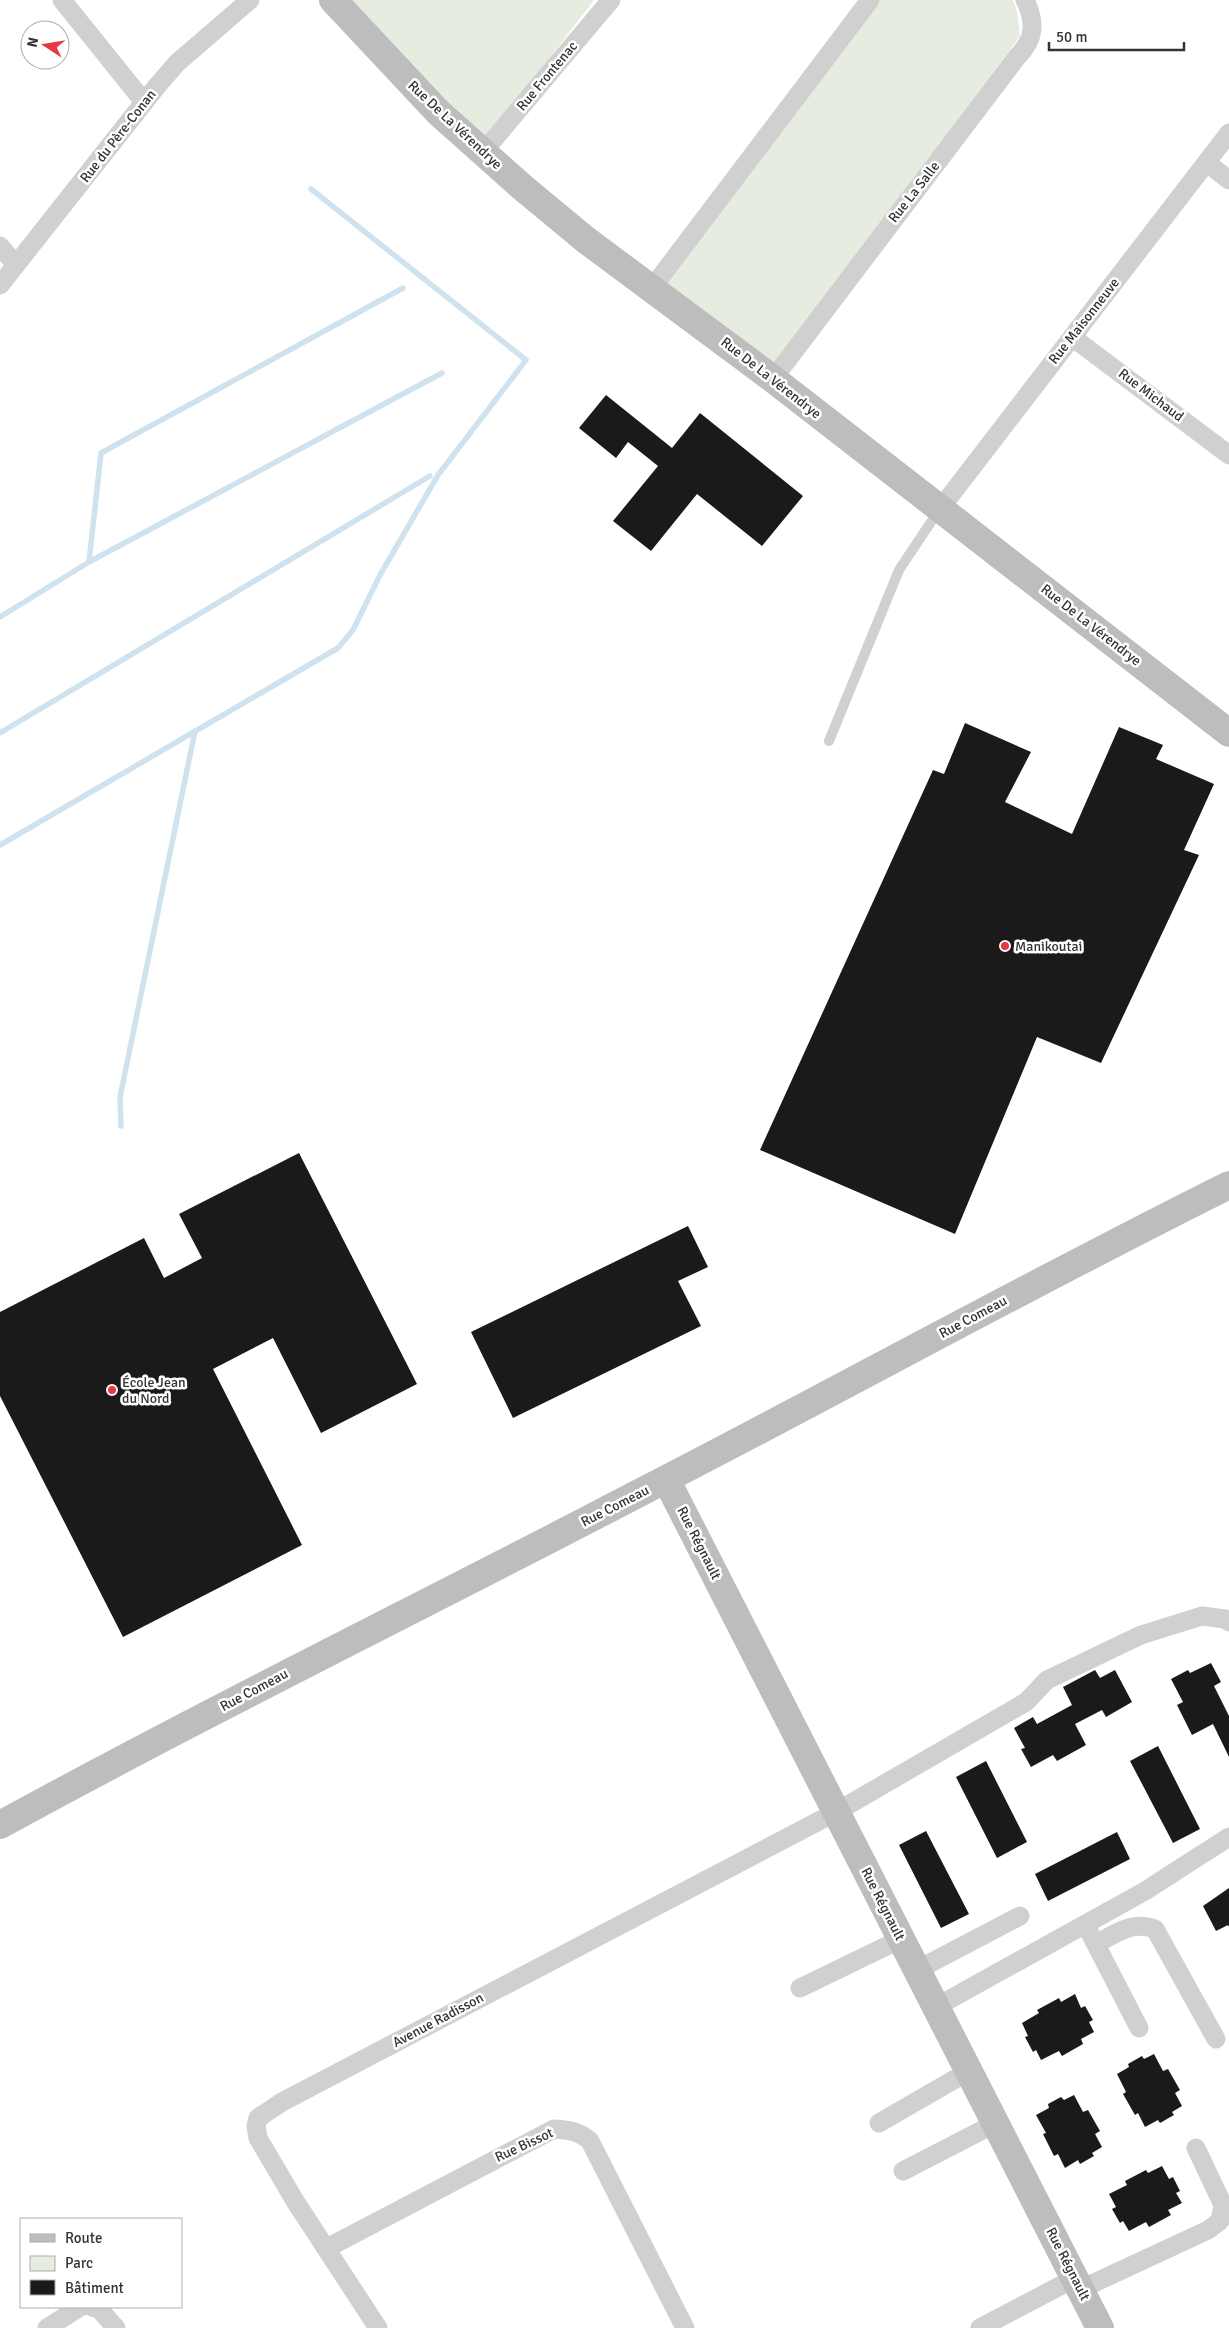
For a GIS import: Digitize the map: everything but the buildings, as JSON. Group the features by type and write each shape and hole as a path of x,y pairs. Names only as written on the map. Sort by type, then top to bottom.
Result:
{"street":[{"path":"62,0 144,102"},
{"name":"Rue du Père-Conan","path":"0,285 177,63 250,0"},
{"name":"Rue Frontenac","path":"483,152 611,0"},
{"path":"652,288 870,0"},
{"name":"Rue La Salle","path":"773,379 1017,57 1028,46 1032,19 1025,0"},
{"name":"Rue De La Vérendrye","path":"338,2 438,112 522,187 586,240 773,379 1229,733"},
{"name":"Rue Maisonneuve","path":"940,509 1229,133"},
{"path":"1207,163 1229,180"},
{"path":"0,246 16,264"},
{"name":"Rue Michaud","path":"1072,337 1229,455"},
{"name":"Rue Comeau","path":"2,1818 666,1480 1085,1257 1229,1185"},
{"name":"Rue Régnault","path":"666,1480 1100,2328"},
{"path":"836,1812 1026,1702 1046,1680 1141,1635 1202,1616 1224,1619 1229,1622"},
{"name":"Avenue Radisson","path":"378,2328 295,2201 258,2138 256,2126 258,2118 290,2098 836,1812"},
{"path":"936,2007 1145,1891 1229,1837"},
{"path":"917,1970 1020,1916"},
{"path":"1085,1924 1140,2028"},
{"path":"1096,1944 1129,1926 1146,1925 1155,1929 1216,2039"},
{"path":"800,1988 901,1939"},
{"path":"879,2124 969,2072"},
{"path":"903,2170 996,2123"},
{"name":"Rue Bissot","path":"327,2248 554,2129 568,2130 581,2133 590,2141 685,2328"},
{"path":"980,2328 1078,2284 1208,2230 1220,2221 1223,2205 1196,2148"},
{"path":"47,2328 78,2308"},
{"path":"96,2308 99,2309 116,2328"}],"lane":[{"path":"829,741 899,570 940,509"}],"green space":[{"path":"326,0 594,0 476,154"},
{"path":"858,0 1013,0 1017,11 1020,36 769,375 648,283"}],"waterway":[{"path":"0,845 338,648 353,630 380,575 438,475 526,360 311,189"},
{"path":"89,562 101,453 403,288"},
{"path":"0,617 89,562 442,373"},
{"path":"0,733 430,476"},
{"path":"121,1126 120,1097 195,731"}],"place":[{"name":"Manikoutai","path":"1005,946"},
{"name":"École Jean du Nord","path":"112,1390"}]}
